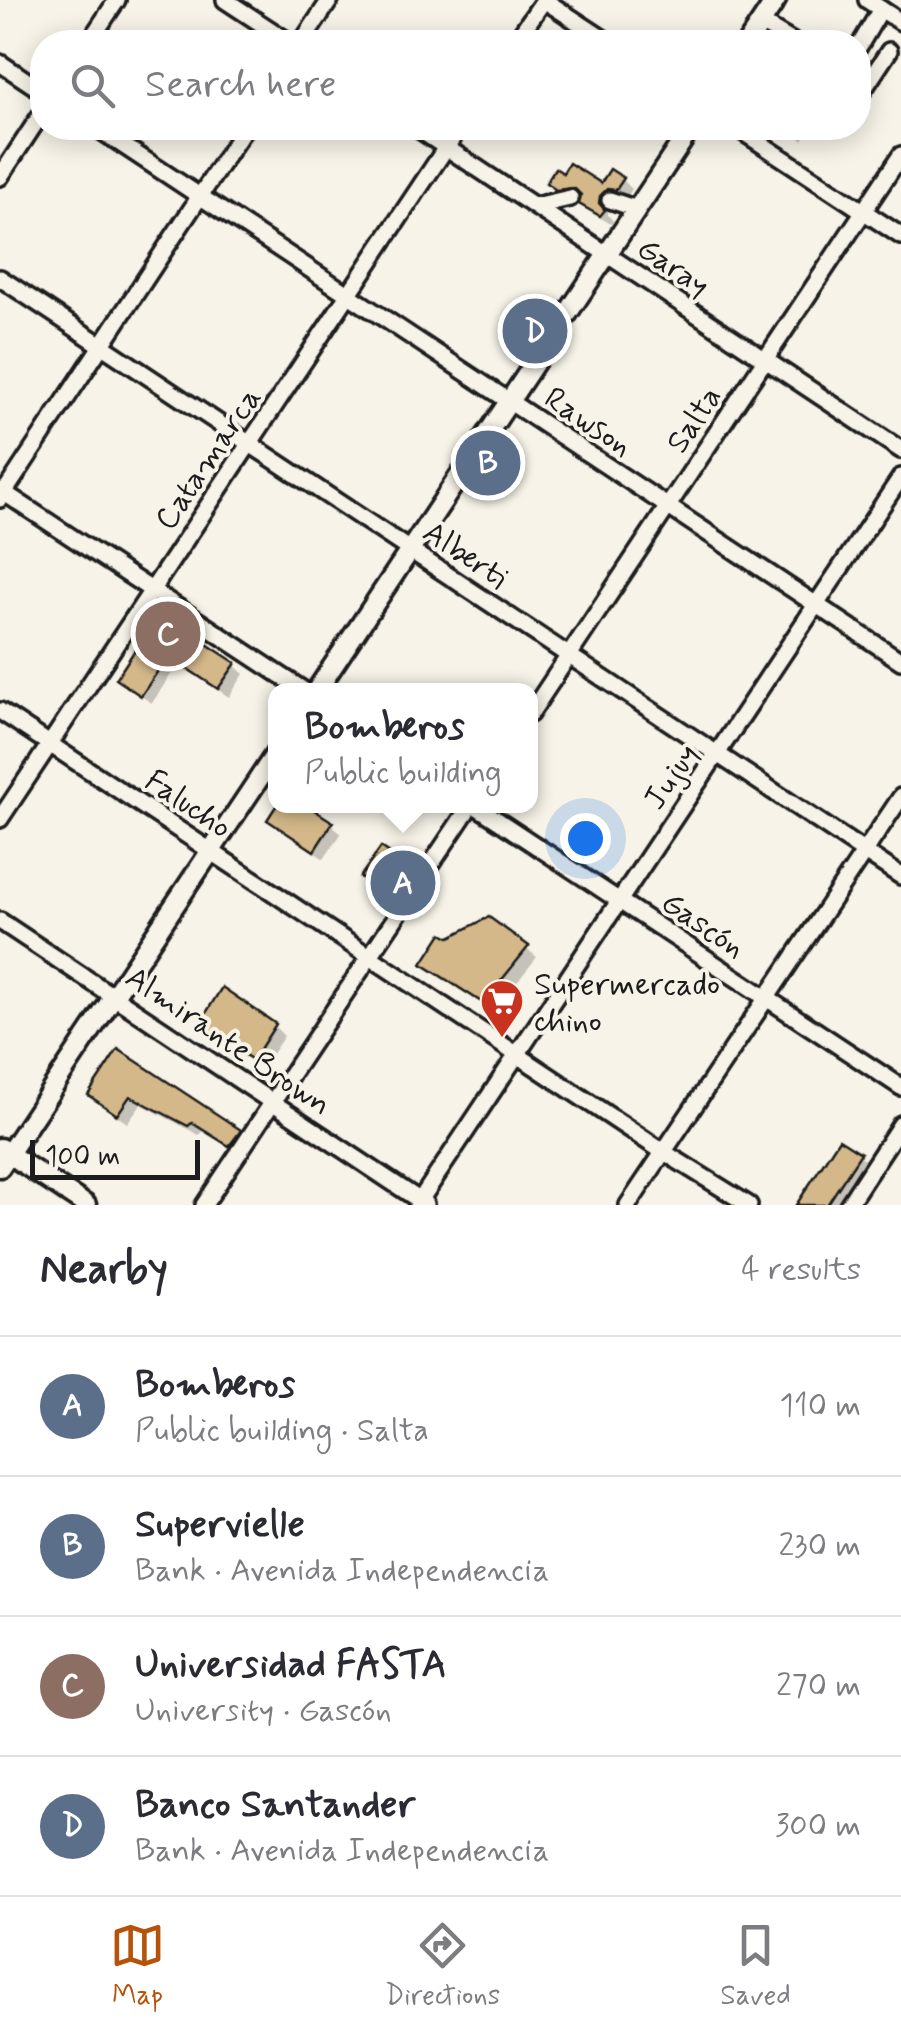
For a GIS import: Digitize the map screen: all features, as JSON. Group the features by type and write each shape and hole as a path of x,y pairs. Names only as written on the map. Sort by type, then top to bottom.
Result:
{"main road":[{"path":"758,30 776,0"},
{"path":"322,683 683,140"},
{"path":"86,1205 3,1156 268,765"}],"street":[{"path":"97,30 117,0"},
{"path":"226,0 271,30"},
{"path":"310,30 330,0"},
{"path":"523,30 544,0 590,30"},
{"path":"865,30 874,4 901,22"},
{"path":"871,78 889,51"},
{"path":"0,63 30,83"},
{"path":"0,177 30,131"},
{"name":"Rawson","path":"115,140 901,661"},
{"path":"238,140 1,493 292,683"},
{"name":"Garay","path":"435,140 901,450"},
{"name":"Catamarca","path":"0,819 451,140"},
{"path":"761,140 901,236"},
{"name":"Salta","path":"538,702 901,154"},
{"path":"535,206 570,198"},
{"path":"610,200 638,208"},
{"name":"Alberti","path":"0,278 901,876"},
{"name":"Jujuy","path":"422,1204 901,477"},
{"name":"Falucho","path":"0,711 662,1151 750,1205"},
{"path":"628,1205 901,797"},
{"path":"204,1205 468,813"},
{"name":"Gascón","path":"484,813 901,1087"},
{"name":"Almirante Brown","path":"0,920 422,1204"},
{"path":"848,1205 901,1124"}],"building":[{"path":"569,163 601,183 610,169 624,178 616,190 607,189 600,196 599,203 605,210 600,216 579,204 581,195 574,188 556,190 546,183 555,168 563,173"},
{"path":"159,613 236,663 218,689 168,656 141,696 116,679"},
{"path":"272,813 319,813 333,822 314,851 267,820"},
{"path":"381,847 414,869 395,898 360,877"},
{"path":"489,917 529,946 483,1003 422,964 442,933 450,937"},
{"path":"222,987 276,1024 253,1060 198,1026"},
{"path":"118,1049 241,1130 229,1146 192,1123 188,1126 130,1096 117,1115 88,1095"},
{"path":"839,1139 861,1153 827,1205 796,1205"}],"place":[{"name":"Banco Santander","path":"535,331"},
{"name":"Supervielle","path":"488,463"},
{"name":"Universidad FASTA","path":"168,634"},
{"name":"Bomberos","path":"403,883"},
{"name":"Supermercado chino","path":"502,1039"}]}
